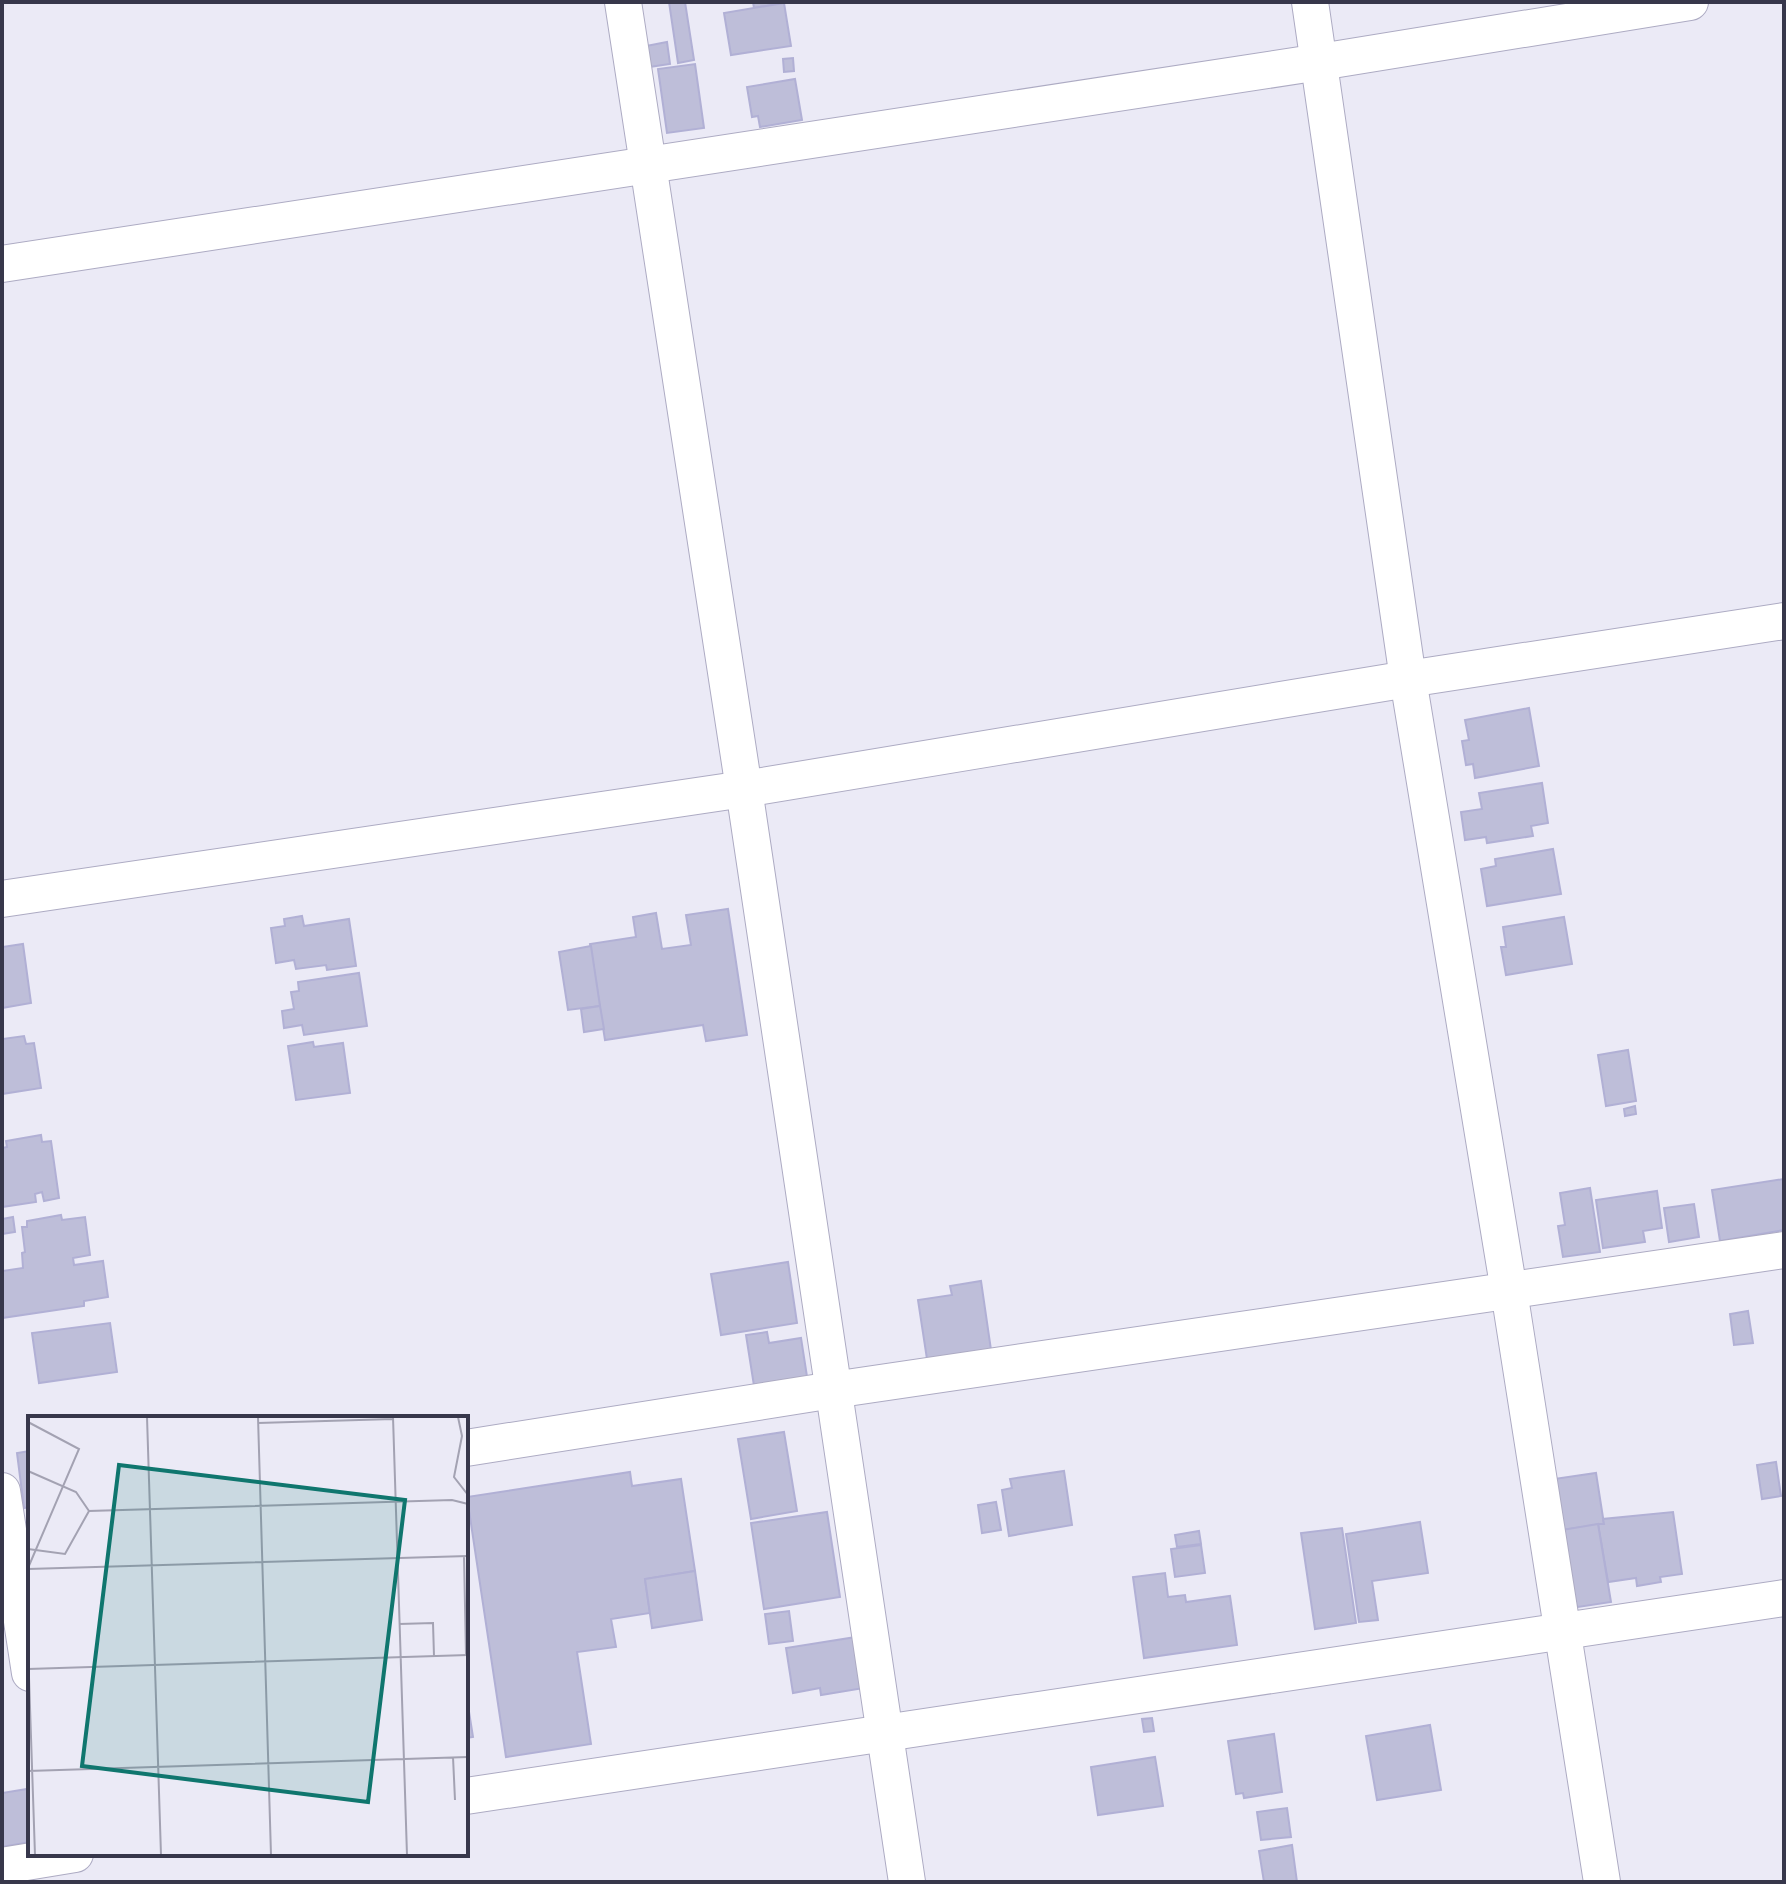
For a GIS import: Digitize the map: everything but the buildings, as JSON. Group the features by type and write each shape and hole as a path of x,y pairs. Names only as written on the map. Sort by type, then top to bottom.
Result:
{"street":[{"path":"623,2 907,1882"},
{"path":"1310,2 1408,679 1602,1882"},
{"path":"2,264 1320,62 1690,2"},
{"path":"2,899 744,789 1408,679 1784,621"},
{"path":"468,1448 833,1390 1784,1250"},
{"path":"10,1512 28,1657"},
{"path":"468,1796 1784,1598"},
{"path":"2,1866 63,1862"}]}
